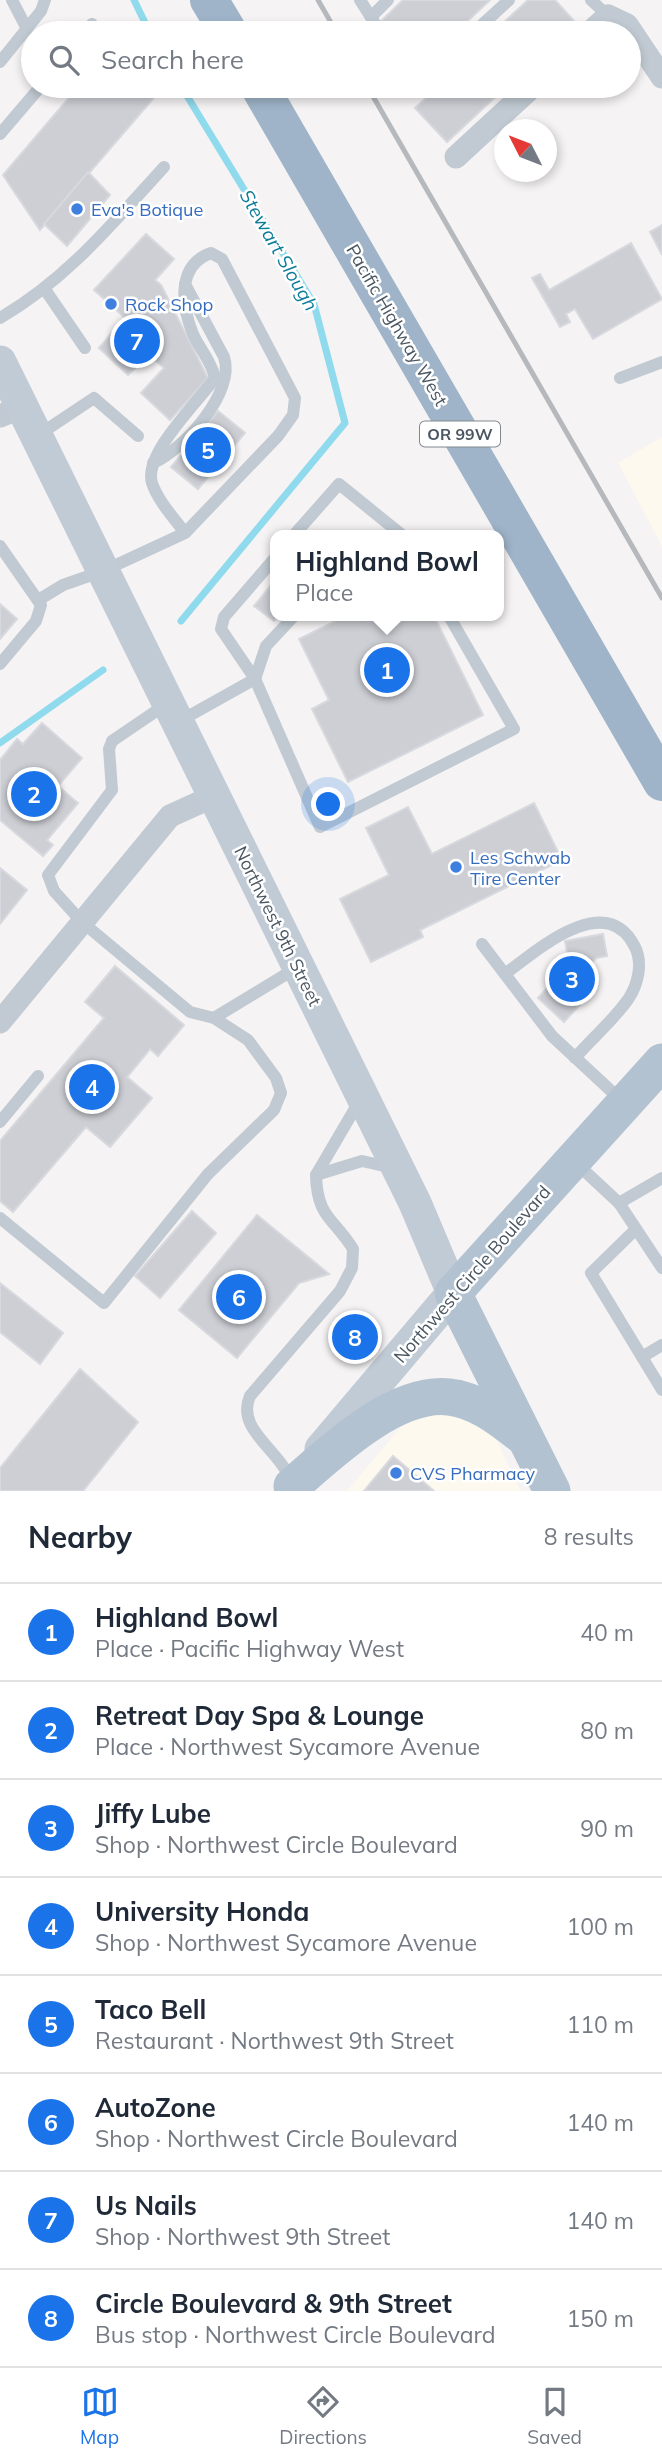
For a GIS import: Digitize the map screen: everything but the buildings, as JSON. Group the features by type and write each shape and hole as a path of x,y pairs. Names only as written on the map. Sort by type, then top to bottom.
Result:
{"highway":[{"path":"209,0 222,21"},
{"name":"Pacific Highway West","path":"266,98 662,782"}],"main road":[{"name":"Northwest 9th Street","path":"0,362 19,420 103,571 399,1172 453,1293 551,1490"},
{"name":"Northwest Circle Boulevard","path":"290,1488 453,1293 662,1062"},
{"path":"290,1488 374,1419 436,1398 452,1397 483,1409 526,1439"}],"street":[{"path":"599,8 620,21"},
{"path":"641,46 662,77"},
{"path":"456,157 520,98"},
{"path":"0,1021 170,816 214,796"}],"lane":[{"path":"12,0 23,21"},
{"path":"33,21 45,0"},
{"path":"360,0 374,21"},
{"path":"371,17 388,0"},
{"path":"486,21 509,0"},
{"path":"0,62 21,36"},
{"path":"0,134 30,98"},
{"path":"0,318 75,264 164,167"},
{"path":"40,599 63,585 103,571 185,533 278,436 293,415 295,398 222,259 211,253 199,257 190,267 185,284 224,357 228,370 226,382 192,431 168,456 152,463 150,480 185,533"},
{"path":"44,288 85,348"},
{"path":"620,378 662,362"},
{"path":"19,420 94,398 138,436"},
{"path":"299,530 339,484 396,530"},
{"path":"0,545 40,599 41,605 36,621 0,664"},
{"path":"270,564 224,617 221,629 255,679 320,827 514,729 452,621"},
{"path":"0,1219 104,1303 183,1202 274,1110 281,1093 276,1078 248,1040 214,1018 190,1012 82,922 54,891 48,874 112,790 109,749 112,741 173,712 255,679 266,646 289,621"},
{"path":"505,974 550,941 575,928 598,922 614,924 624,933 634,945 640,961 637,980 629,998 575,1058"},
{"path":"482,944 532,1013 625,1104"},
{"path":"214,1018 298,967"},
{"path":"0,1122 38,1076"},
{"path":"290,1488 283,1463 251,1427 246,1406 250,1396 340,1291 352,1268 353,1249 327,1218 317,1195 316,1175 362,1097"},
{"path":"573,1160 619,1203 662,1268"},
{"path":"316,1175 362,1161 399,1172"},
{"path":"619,1203 662,1178"},
{"path":"636,1229 591,1273 662,1390"},
{"path":"642,1357 662,1345"}],"shaded area":[{"path":"662,437 662,546 618,463"},
{"path":"425,1407 480,1421 497,1441 521,1491 347,1491 410,1416"}],"waterway":[{"name":"Stewart Slough","path":"134,0 144,21"},
{"name":"Stewart Slough","path":"181,621 345,423 314,304 188,98"},
{"name":"Stewart Slough","path":"0,743 103,670"}],"railway":[{"path":"318,0 330,21"},
{"path":"374,98 662,598"}],"place":[{"name":"Eva's Botique","path":"77,209"},
{"name":"Rock Shop","path":"111,304"},
{"name":"Us Nails","path":"137,341"},
{"name":"Taco Bell","path":"208,450"},
{"name":"Highland Bowl","path":"387,670"},
{"name":"Retreat Day Spa & Lounge","path":"34,794"},
{"name":"Les Schwab Tire Center","path":"456,867"},
{"name":"Jiffy Lube","path":"572,979"},
{"name":"University Honda","path":"92,1087"},
{"name":"AutoZone","path":"239,1297"},
{"name":"Circle Boulevard & 9th Street","path":"355,1337"},
{"name":"CVS Pharmacy","path":"396,1473"}]}
